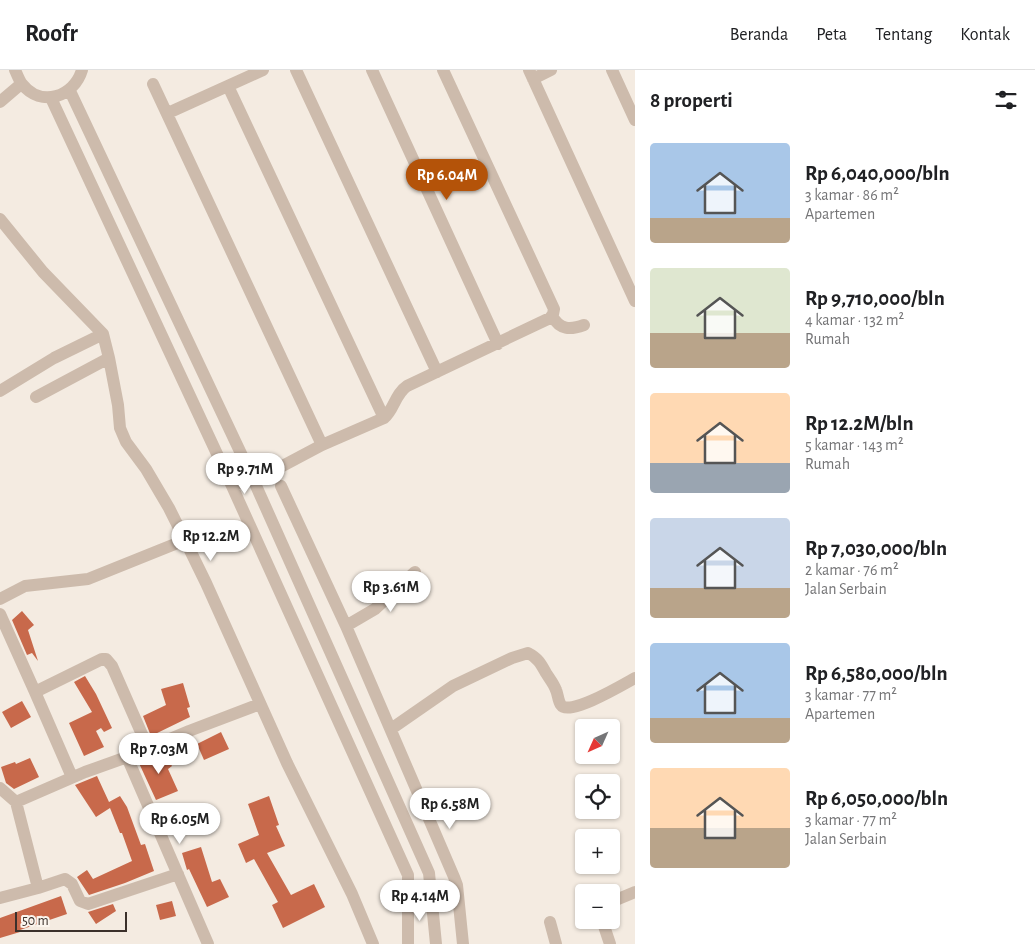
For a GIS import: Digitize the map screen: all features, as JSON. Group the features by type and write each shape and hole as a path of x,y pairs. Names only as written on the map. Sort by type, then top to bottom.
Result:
{"street":[{"path":"15,70 21,84 34,95 51,98 70,91 79,80 82,70"},
{"path":"168,113 263,70"},
{"path":"296,70 437,372"},
{"path":"372,70 498,344"},
{"path":"232,486 273,471 322,445 384,418 403,389 552,316 554,309 443,70"},
{"path":"551,70 531,74 635,301"},
{"path":"612,70 635,120"},
{"path":"0,102 21,84"},
{"path":"153,84 322,445"},
{"path":"228,86 384,418"},
{"path":"70,91 253,479 429,873 436,944"},
{"path":"51,98 232,486 408,875 408,944"},
{"path":"0,219 43,272 103,334 118,405 120,428 126,442 146,469 185,540 306,803 352,894 373,944"},
{"path":"552,316 556,324 569,329 584,325"},
{"path":"0,391 54,358 103,334"},
{"path":"36,397 109,358"},
{"path":"281,486 346,626 454,876 457,885 463,944"},
{"path":"0,599 25,586 88,578 185,540"},
{"path":"346,626 374,609 415,572"},
{"path":"0,614 72,778"},
{"path":"391,728 453,686 512,658 528,653 536,657 555,688 561,705 564,708 575,707 590,701 635,678"},
{"path":"35,692 90,664 106,659 118,677 148,748"},
{"path":"16,802 260,704"},
{"path":"127,757 208,944"},
{"path":"0,788 16,802 38,888"},
{"path":"0,898 65,879 69,880 80,901 88,904 178,874"},
{"path":"620,898 635,892"},
{"path":"550,922 556,944"},
{"path":"605,929 610,944"}],"building":[{"path":"22,611 34,625 28,630 38,661 32,653 27,655 12,620"},
{"path":"85,676 112,728 104,732 101,728 96,731 104,747 84,756 69,723 92,712 74,682"},
{"path":"183,683 190,707 187,708 190,717 151,736 143,716 166,705 161,689"},
{"path":"22,701 31,717 11,728 2,712"},
{"path":"221,732 229,749 204,760 197,744"},
{"path":"163,751 172,766 168,769 178,791 156,800 138,761"},
{"path":"30,758 39,777 14,789 6,783 1,767 15,762 16,764"},
{"path":"97,776 109,802 120,796 127,807 141,845 145,844 154,871 89,895 77,877 87,870 93,879 132,861 110,808 96,817 75,785"},
{"path":"269,796 279,825 276,826 285,846 267,853 291,895 314,884 325,907 283,928 272,905 278,902 254,859 246,863 238,844 259,835 248,804"},
{"path":"201,847 212,882 220,879 229,897 207,907 189,869 187,870 182,853"},
{"path":"61,896 67,914 0,938 0,918"},
{"path":"172,901 176,916 160,920 156,905"},
{"path":"113,904 116,911 96,924 88,912"}]}
